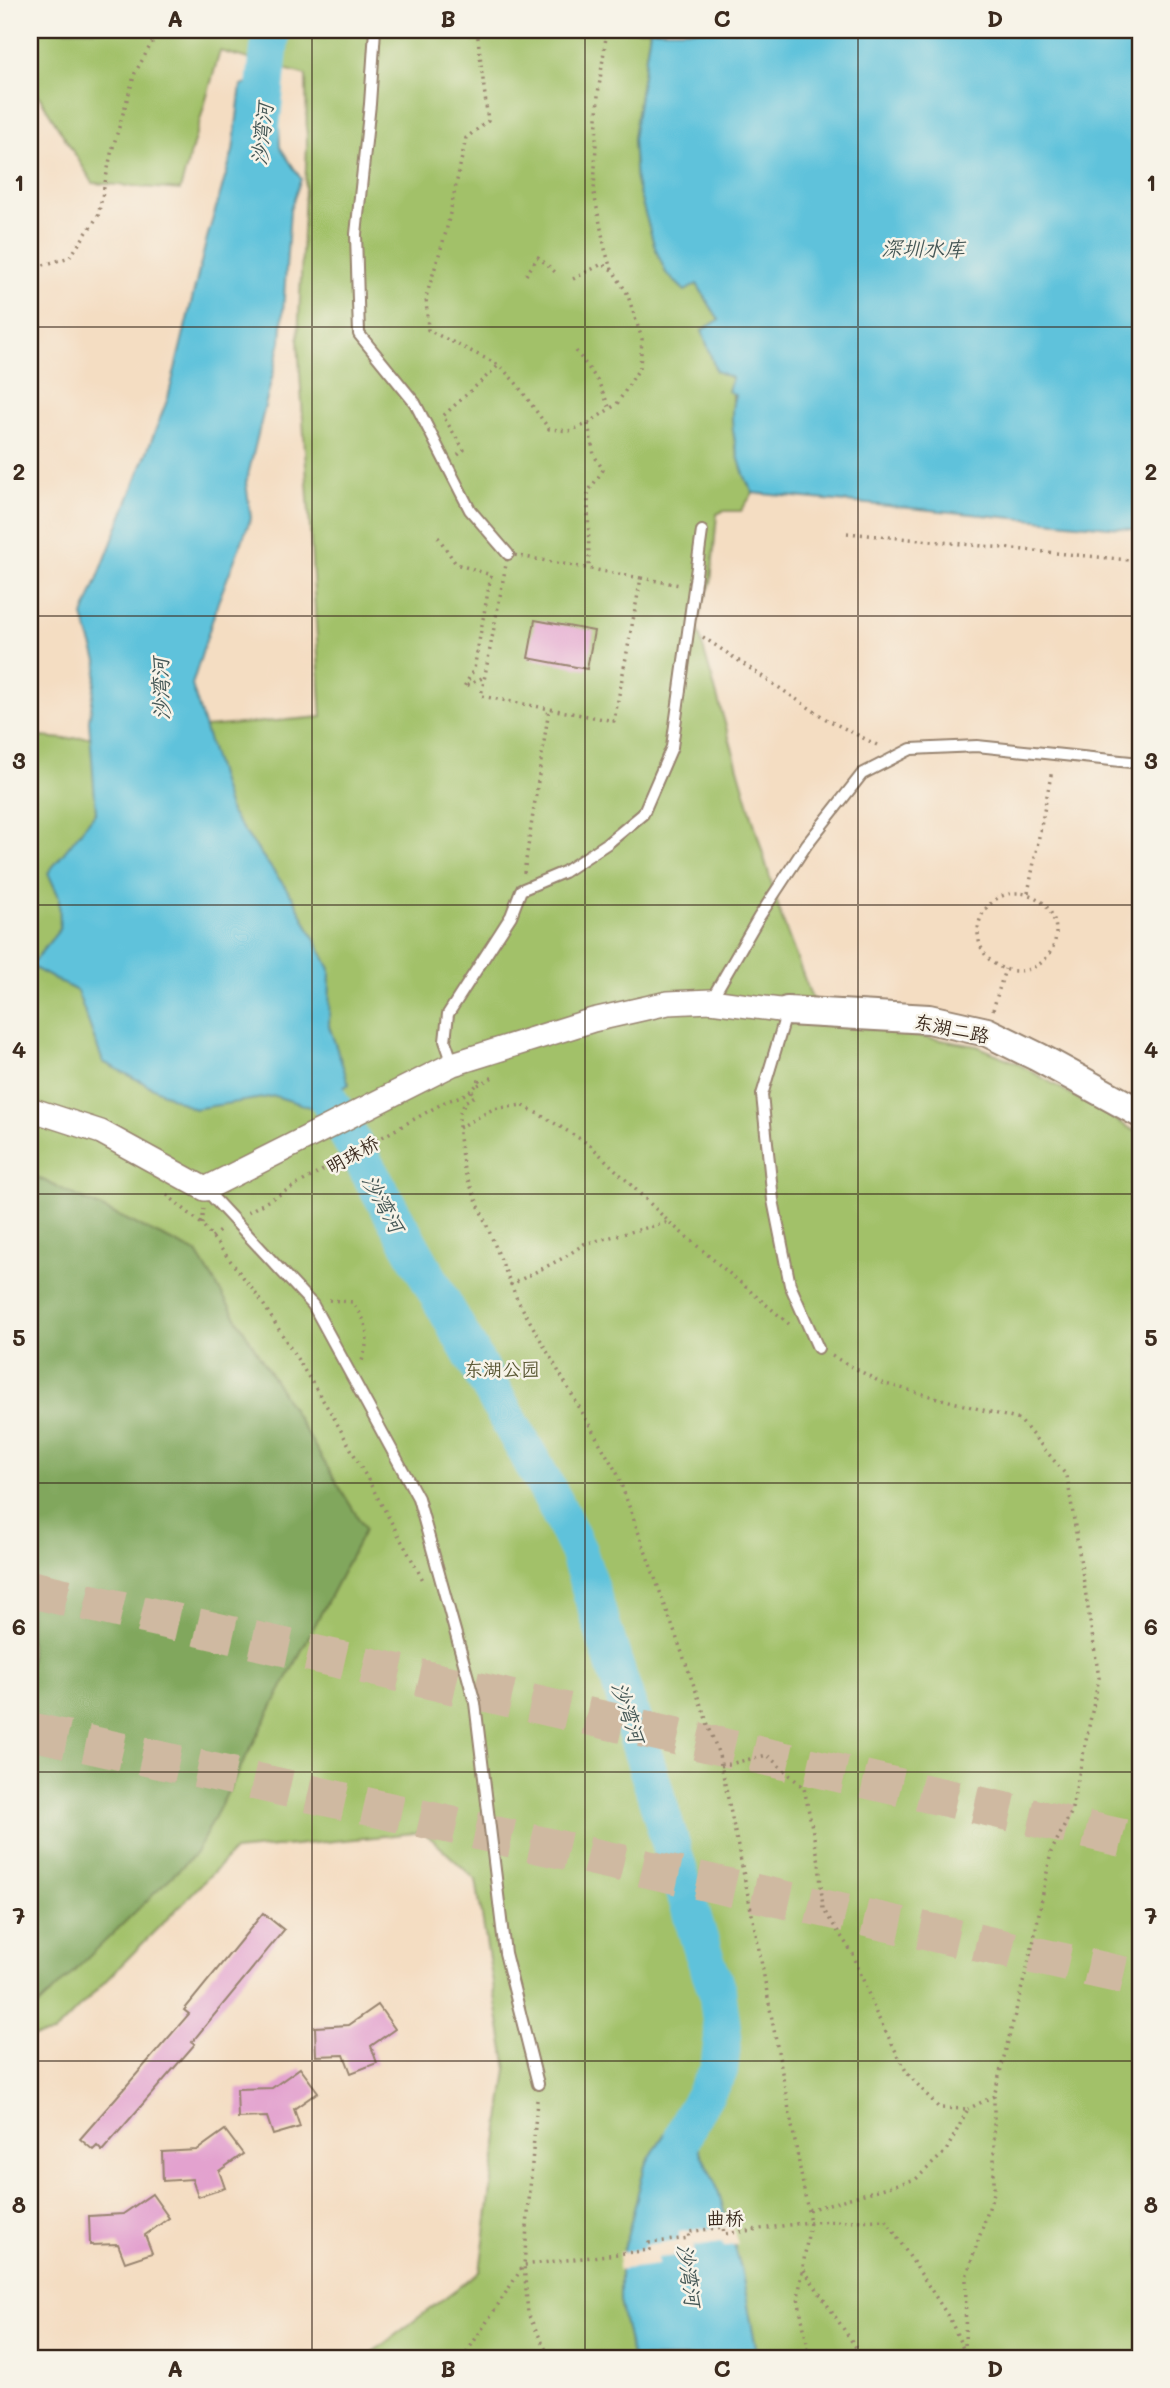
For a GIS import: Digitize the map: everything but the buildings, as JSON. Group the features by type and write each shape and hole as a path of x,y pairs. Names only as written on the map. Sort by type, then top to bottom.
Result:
{"street":[{"name":"明珠桥","path":"205,1189 453,1064 593,1020 668,1003 710,1001 787,1012"},
{"name":"东湖二路","path":"787,1012 929,1019 987,1032 1140,1113"},
{"path":"30,1109 101,1132 205,1189"}],"lane":[{"path":"375,30 356,234 359,334 415,403 470,510 508,554"},
{"path":"453,1064 445,1041 448,1014 511,916 521,890 564,872 608,843 643,814 671,747 702,531"},
{"path":"710,1001 807,844 862,775 911,749 977,746 1140,763"},
{"path":"787,1012 762,1095 773,1200 790,1286 818,1348"},
{"path":"205,1189 310,1302 418,1498 475,1703 505,1952 538,2084"}],"path":[{"path":"30,269 70,257 98,216 111,153 135,73 159,30"},
{"path":"477,30 488,121 466,138 446,232 426,297 428,330 499,365 516,383 549,429 569,431 587,424 617,404 640,367 642,339 626,293 604,249 594,193 598,94 607,30"},
{"path":"526,275 538,257 555,272"},
{"path":"573,279 602,264 614,271"},
{"path":"576,351 598,381 610,409"},
{"path":"464,450 443,416 499,365"},
{"path":"587,424 594,456 603,470 588,492 589,569"},
{"path":"847,533 1140,561"},
{"path":"438,537 456,564 491,576 474,670 464,687 484,677"},
{"path":"640,578 614,721 481,696 508,554 589,569 640,578 695,588"},
{"path":"689,629 827,719 865,740 901,755"},
{"path":"521,890 549,709"},
{"path":"1028,894 1057,755"},
{"path":"1028,894 1048,908 1054,919 1054,943 1049,954 1040,963 1030,968 1005,969 996,964 982,949 978,929 981,918 991,902 1000,897 1028,894"},
{"path":"987,1032 1005,969"},
{"path":"482,1071 478,1085 472,1091 475,1096 466,1101 459,1115 464,1170 510,1285 617,1473 719,1755 757,1939 810,2222 799,2298 808,2348 815,2358"},
{"name":"明珠桥","path":"258,1206 445,1102 472,1091"},
{"path":"459,1128 493,1109 522,1105 590,1144 669,1222 818,1348 883,1383 1020,1420 1068,1476 1100,1678 1071,1813 1051,1852 1033,1944 994,2096 994,2193 966,2277 966,2357"},
{"path":"510,1285 565,1257 584,1244 669,1222"},
{"path":"202,1224 260,1299 334,1419 424,1582"},
{"path":"310,1302 352,1302 364,1317 368,1334 363,1358 354,1380"},
{"path":"721,1766 767,1755 804,1788 819,1862 823,1909 853,1954 876,2013 907,2073 939,2108 968,2109 994,2096"},
{"path":"538,2084 524,2265 528,2314 550,2358"},
{"path":"808,2210 916,2179 946,2151 968,2109"},
{"path":"810,2222 886,2220 950,2319 966,2357"},
{"name":"曲桥","path":"524,2265 650,2250 649,2243 689,2238 688,2232 723,2227 724,2234 810,2222"},
{"path":"463,2358 524,2265"},
{"path":"803,2268 863,2358"}],"green space":[{"name":"东湖公园","path":"30,30 650,30 633,139 636,182 719,320 702,331 732,377 735,446 753,493 741,511 723,511 717,514 711,583 697,627 782,919 820,1020 977,1046 1015,1062 1140,1134 1140,2358 365,2358 480,2271 507,2069 476,1880 424,1832 234,1851 53,2034 30,2037 30,736 65,739 322,717 298,341 307,146 306,75 220,51 180,190 93,183 30,82"},
{"path":"30,1174 197,1253 365,1529 196,1853 30,2014"}],"water":[{"name":"深圳水库","path":"650,30 1140,30 1140,530 753,493 735,445 732,418 735,395 728,391 732,378 716,371 702,330 719,320 697,284 685,291 666,273 655,248 636,182 633,139"},
{"path":"277,83 280,147 301,179 290,210 281,341 246,483 251,518 218,602 192,685 230,812 294,899 330,969 329,1026 349,1084 313,1108 275,1096 194,1109 103,1062 77,991 30,966 60,929 59,897 48,873 96,812 89,720 98,664 83,616 168,398 207,238 233,151 241,85"},
{"path":"702,2074 713,2111 696,2143 717,2187 741,2268 758,2358 632,2358 620,2301 620,2265 645,2165"}],"pier":[{"path":"732,2225 738,2244 724,2247 722,2242 694,2246 694,2254 658,2258 658,2265 617,2270 620,2252 679,2240 679,2232"}],"waterway":[{"name":"沙湾河","path":"260,136 271,30"},
{"name":"沙湾河","path":"301,1051 554,1501 578,1551 717,1990 723,2036 719,2070 683,2137"}],"tunnel":[{"path":"30,1589 1140,1842"},
{"path":"30,1731 1140,1979"}]}
